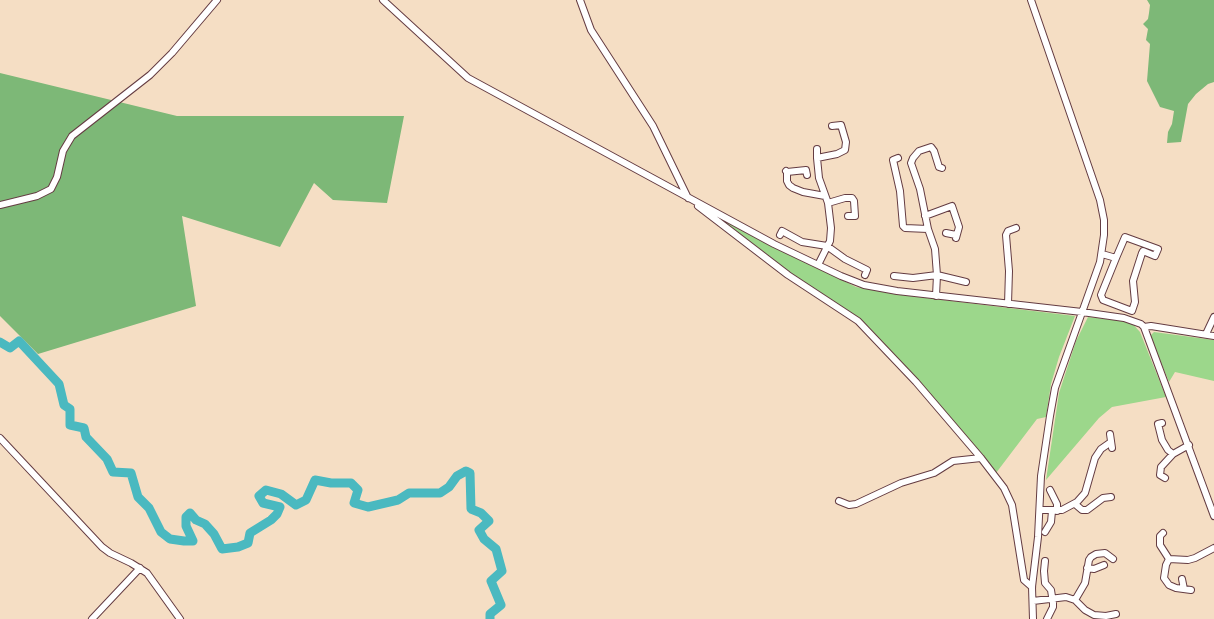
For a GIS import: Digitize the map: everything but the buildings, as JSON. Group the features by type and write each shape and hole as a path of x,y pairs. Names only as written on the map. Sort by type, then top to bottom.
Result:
{"street":[{"path":"0,205 37,196 51,189 57,177 63,151 72,136 150,75 172,53 216,0"},
{"path":"382,0 468,78 774,244 864,285 936,296 1082,312 1130,320 1141,324 1144,327 1189,445 1214,516"},
{"path":"580,0 591,30 653,126 689,199 788,275 858,321 916,382 981,458 1004,488 1010,500 1024,580 1032,587"},
{"path":"1031,0 1100,200 1104,235 1102,254 1055,388 1044,451 1032,587 1033,619"},
{"path":"817,158 837,154 845,150 846,142 841,125 832,126"},
{"path":"936,296 935,249 928,229 920,189 911,163 919,151 931,145 938,168"},
{"path":"817,148 819,178 828,203 832,228 827,246 818,264"},
{"path":"898,158 894,160 900,191 902,226 905,228 928,229"},
{"path":"807,175 806,170 786,171 787,181 793,188 825,196"},
{"path":"828,203 852,198 855,216 848,216"},
{"path":"925,216 952,206 959,227 956,236 946,233"},
{"path":"1008,304 1010,279 1006,235 1008,231 1016,228"},
{"path":"780,235 782,231 802,242 827,246 845,259 867,270 866,275"},
{"path":"1125,237 1158,249 1155,256 1143,251 1142,253 1133,281 1135,302 1132,311 1103,300 1101,295 1116,258 1125,237"},
{"path":"1102,254 1116,258"},
{"path":"894,276 913,278 937,275 966,282"},
{"path":"1206,334 1214,317"},
{"path":"1144,327 1150,326 1214,336"},
{"path":"1162,423 1158,424 1162,440 1164,445 1173,454"},
{"path":"1040,510 1055,511 1075,504 1085,493 1094,458 1101,449 1111,445 1110,434"},
{"path":"0,438 102,547 140,568 150,576 180,619"},
{"path":"1165,478 1160,475 1161,467 1173,454 1189,445"},
{"path":"839,501 849,505 856,504 934,472 953,461 981,458"},
{"path":"1045,532 1051,522 1057,504 1050,490"},
{"path":"1206,492 1214,490"},
{"path":"1075,504 1082,510 1087,510 1103,498 1111,497"},
{"path":"1163,533 1160,536 1160,544 1169,559"},
{"path":"1076,600 1085,583 1091,557 1101,553 1110,557 1112,546"},
{"path":"1169,559 1188,560 1214,548"},
{"path":"1169,559 1164,571 1166,582 1172,587 1187,590 1182,579"},
{"path":"1045,561 1045,583 1052,590 1053,599 1053,608 1046,619"},
{"path":"1087,568 1094,569 1102,565"},
{"path":"92,619 140,568"},
{"path":"1033,601 1066,597 1076,600 1090,616 1106,616 1116,613"}],"green space":[{"path":"1147,0 1214,0 1214,82 1208,84 1196,94 1188,104 1181,142 1167,143 1174,111 1160,107 1147,81 1150,44 1146,40 1148,29 1143,24 1148,19 1149,13 1150,5"},
{"path":"0,73 177,116 404,116 387,203 333,200 314,183 280,247 182,216 196,306 38,354 0,316"},
{"path":"708,212 856,287 918,297 1075,316 1051,384 1046,417 1037,419 996,473 861,320 792,276"},
{"path":"1088,317 1131,322 1140,332 1166,397 1112,407 1099,418 1046,480 1059,393 1076,341"},
{"path":"1154,332 1214,340 1214,381 1175,372 1169,382 1150,336"}],"waterway":[{"path":"0,342 10,348 19,341 59,384 64,405 70,409 70,425 84,428 86,437 107,459 113,472 131,473 138,497 149,508 161,532 170,539 193,541 186,526 186,517 190,513 196,520 205,524 214,534 222,549 238,547 248,543 250,533 271,520 277,514 280,507 263,503 259,496 266,490 281,494 296,505 306,500 315,480 331,483 351,483 358,490 354,503 368,507 398,500 409,493 440,493 449,487 457,476 466,471 470,473 471,509 481,513 489,521 479,530 484,539 496,549 502,571 491,581 501,605 490,614 490,619"}]}
